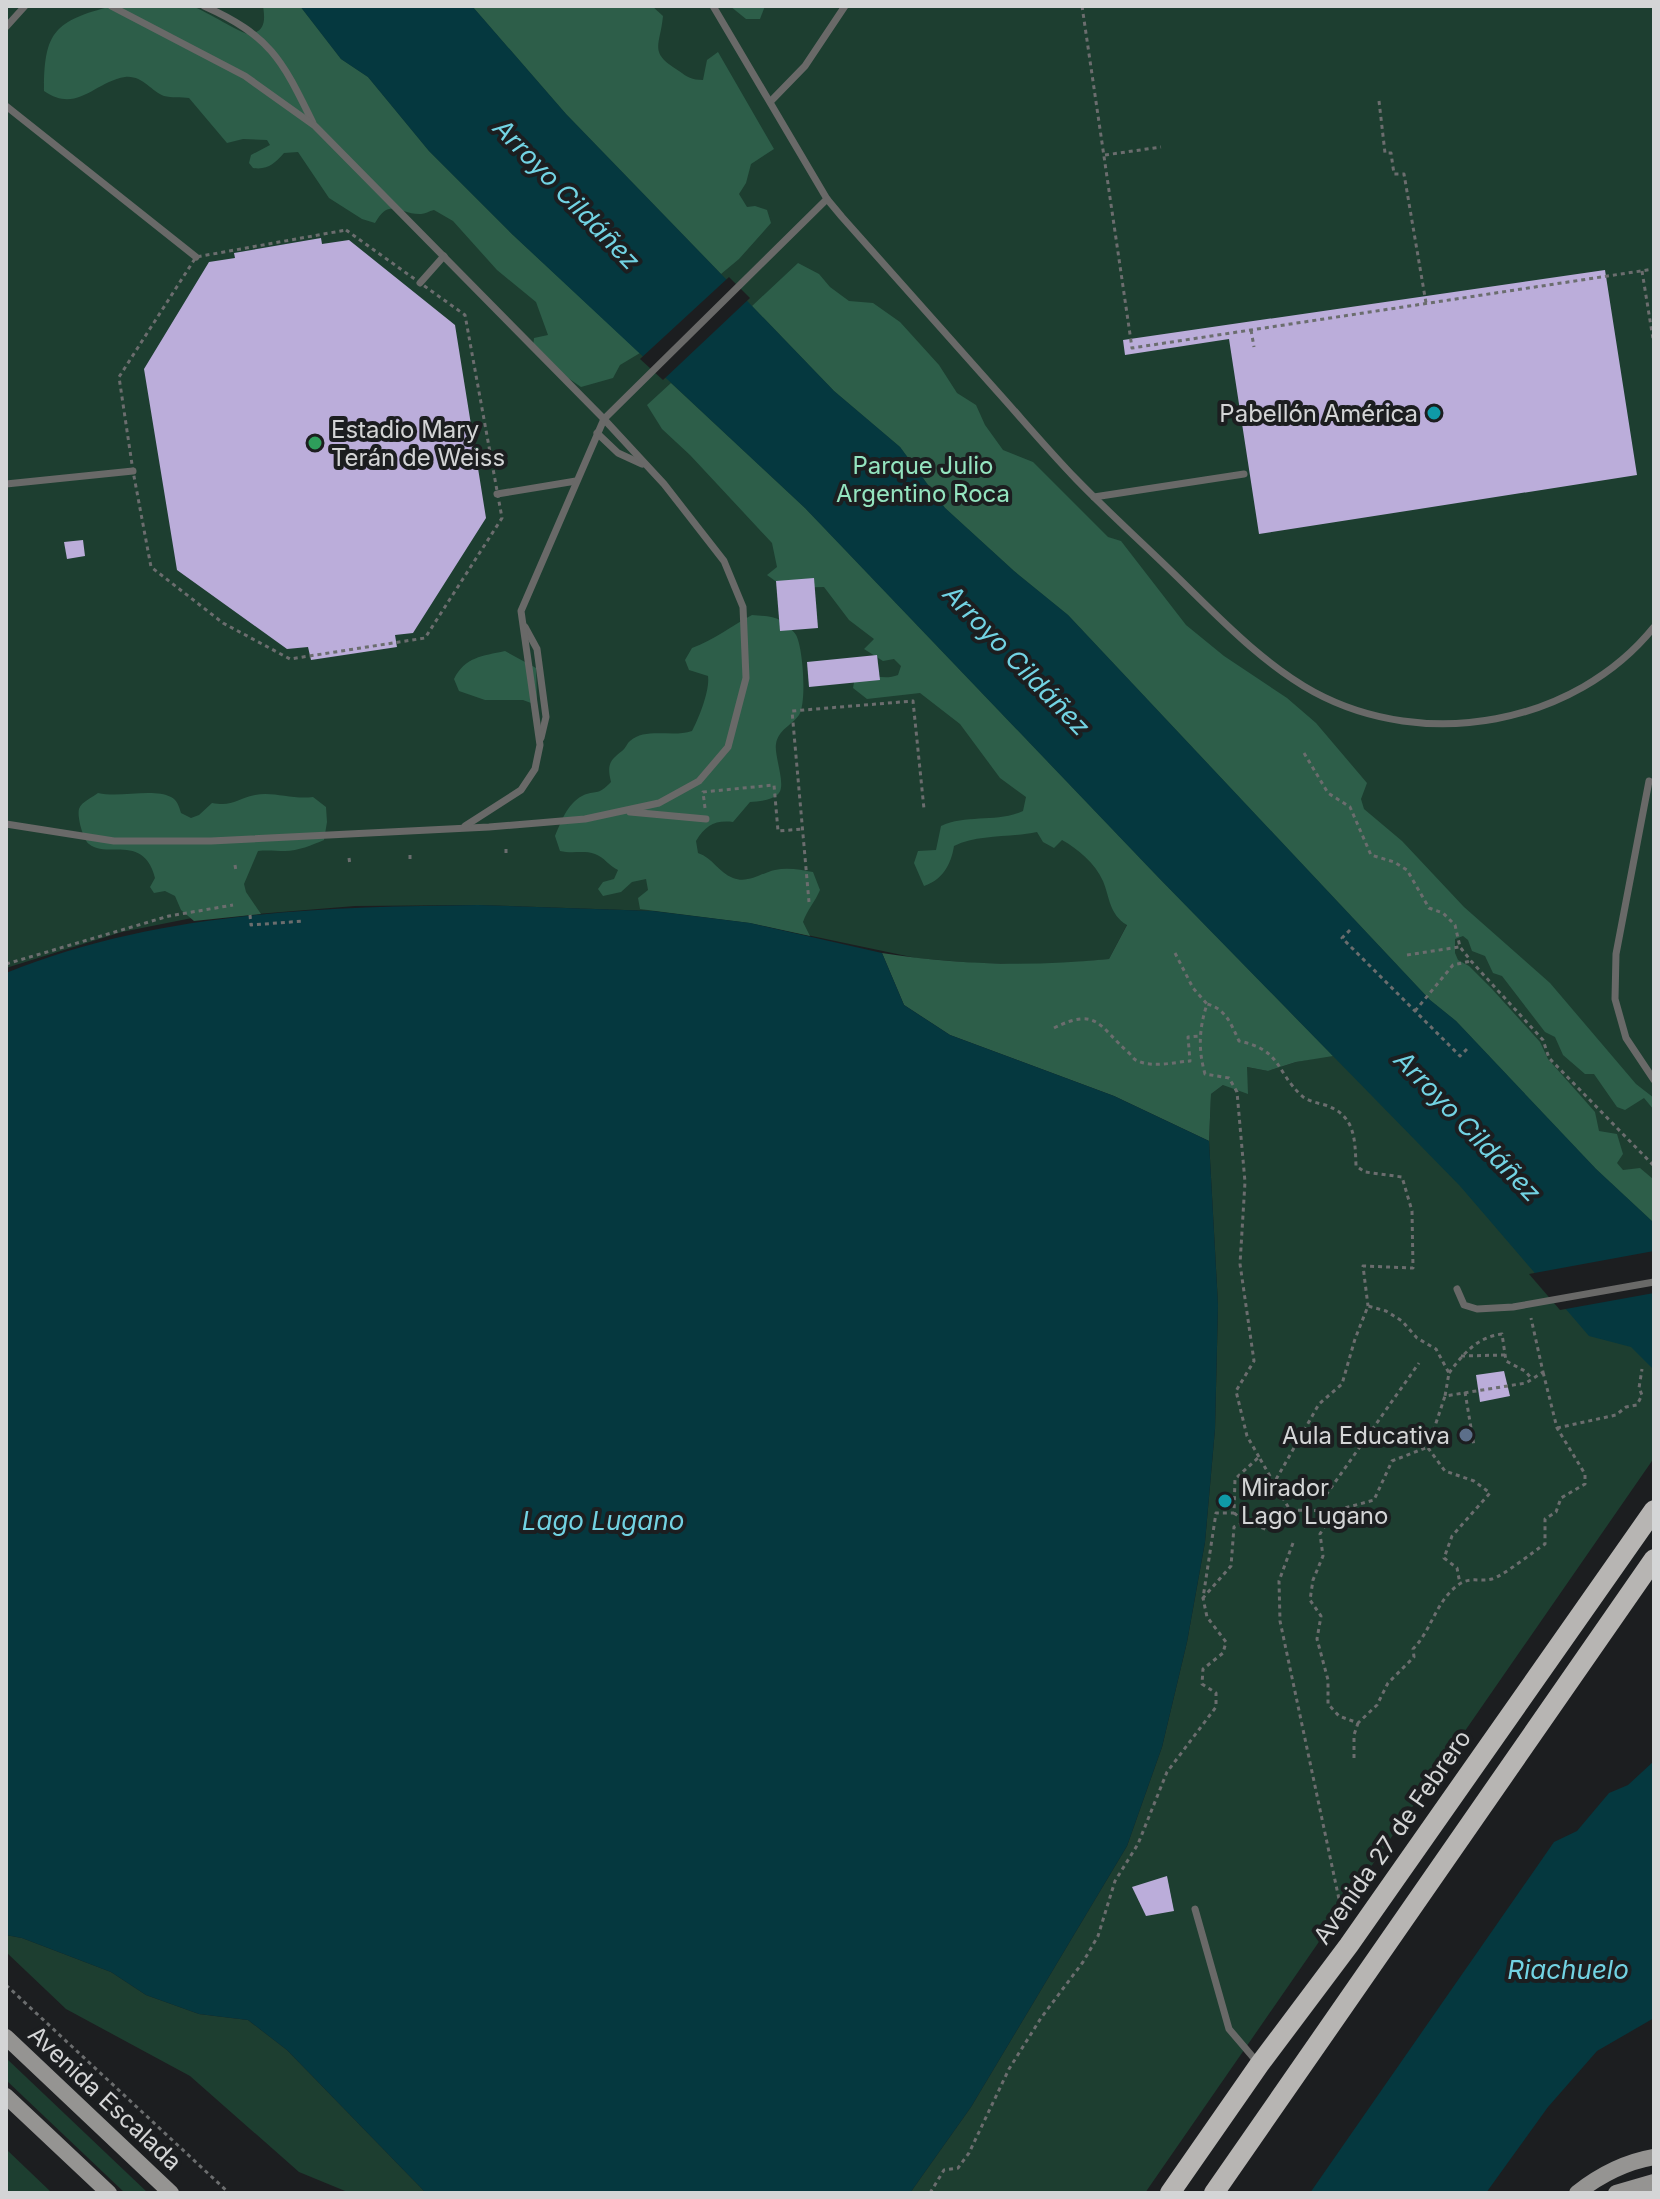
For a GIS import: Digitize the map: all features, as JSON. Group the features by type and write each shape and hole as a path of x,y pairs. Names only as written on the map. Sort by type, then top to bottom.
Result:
{"main road":[{"name":"Avenida 27 de Febrero","path":"1170,2193 1259,2065 1349,1945 1654,1510"},
{"path":"1214,2193 1654,1559"},
{"name":"Avenida Escalada","path":"6,2037 171,2193"},
{"path":"6,2096 109,2193"},
{"path":"1577,2193 1598,2176 1654,2157"},
{"path":"1616,2193 1651,2186"}],"lane":[{"path":"6,27 25,6"},
{"path":"6,824 114,841 211,841 585,819 659,803 699,781 728,747 746,678 743,607 724,561 648,466 604,419 315,126 245,76 111,6"},
{"path":"204,6 235,20 271,49 287,71 315,126"},
{"path":"713,6 827,199 1094,497 1257,654 1315,692 1379,718 1431,725 1484,721 1542,707 1590,684 1634,652 1654,627"},
{"path":"771,101 805,66 845,6"},
{"path":"6,106 196,257"},
{"path":"461,828 521,790 535,769 540,745 521,611 604,419 827,199"},
{"path":"420,283 444,256"},
{"path":"597,433 618,453 648,466"},
{"path":"6,484 133,471"},
{"path":"1094,497 1244,474"},
{"path":"497,494 576,481"},
{"path":"1649,781 1616,954 1615,999 1626,1038 1654,1080"},
{"path":"620,811 706,819"},
{"path":"1457,1289 1464,1305 1477,1309 1654,1282"},
{"path":"1195,1909 1229,2029 1259,2065"}],"path":[{"path":"1082,6 1132,348 1654,269"},
{"path":"1379,101 1385,153 1391,153 1394,174 1404,174 1426,303"},
{"path":"1105,155 1161,147"},
{"path":"346,230 465,315 502,518 425,638 290,659 223,623 151,567 119,377 196,257 346,230"},
{"path":"1642,271 1654,345"},
{"path":"1251,330 1254,347"},
{"path":"809,902 792,711 913,701 924,809"},
{"path":"1304,753 1328,793 1350,807 1371,855 1407,870 1429,908 1443,913 1455,925 1460,947 1471,961 1543,1040 1549,1058 1654,1166"},
{"path":"706,819 703,792 774,785 778,831 803,829"},
{"path":"506,849 506,856"},
{"path":"410,855 410,862"},
{"path":"349,858 350,865"},
{"path":"235,865 236,871"},
{"path":"6,964 156,919 233,905"},
{"path":"250,915 251,925 304,921"},
{"path":"1350,930 1342,938 1460,1056 1467,1049"},
{"path":"1407,955 1460,947"},
{"path":"1175,953 1193,988 1207,1004 1217,1007 1228,1018 1239,1041 1256,1044 1273,1056 1303,1098 1340,1110 1354,1134 1356,1166 1365,1172 1402,1177 1412,1211 1413,1268 1363,1266 1368,1306 1342,1384 1319,1404 1274,1483"},
{"path":"1415,1011 1453,965 1471,961"},
{"path":"1207,1004 1200,1027 1200,1057 1205,1074 1229,1078 1237,1092 1245,1182 1240,1264 1254,1361 1236,1391 1247,1436 1290,1510"},
{"path":"1054,1028 1075,1018 1093,1020 1111,1032 1138,1061 1159,1064 1190,1061 1188,1037 1200,1036"},
{"path":"1354,1758 1354,1735 1358,1723 1377,1705 1388,1683 1414,1657 1413,1649 1423,1639 1431,1619 1446,1597 1471,1579 1492,1579 1545,1544 1545,1519 1556,1512 1561,1498 1585,1484 1585,1474 1557,1428 1531,1314 1535,1302"},
{"path":"1368,1306 1386,1311 1402,1321 1417,1338 1436,1349 1449,1373"},
{"path":"1428,1447 1445,1396 1449,1373 1466,1349 1493,1335 1502,1334 1506,1361 1525,1371 1532,1379"},
{"path":"1461,1356 1506,1355"},
{"path":"1326,1495 1419,1363"},
{"path":"1557,1428 1616,1415 1626,1407 1637,1405 1642,1395 1639,1388 1642,1369"},
{"path":"1445,1396 1526,1383 1543,1372"},
{"path":"1465,1392 1474,1446"},
{"path":"1428,1447 1445,1471 1474,1481 1490,1493 1452,1536 1444,1558 1457,1568 1460,1584"},
{"path":"930,2193 944,2170 958,2168 969,2153 1009,2069 1041,2018 1083,1962 1098,1936 1115,1881 1138,1844 1167,1772 1216,1707 1216,1693 1202,1684 1203,1669 1223,1653 1226,1642 1207,1617 1203,1598 1216,1513 1234,1513 1246,1522 1268,1530 1290,1510 1334,1511 1374,1500 1392,1461 1428,1447"},
{"path":"1234,1513 1235,1479 1259,1457"},
{"path":"1334,1511 1320,1534 1323,1556 1313,1580 1310,1600 1321,1616 1317,1639 1328,1680 1328,1704 1339,1716 1358,1723"},
{"path":"1203,1598 1231,1566 1234,1527 1246,1522"},
{"path":"1293,1543 1279,1581 1280,1621 1349,1945"},
{"path":"6,1985 229,2193"}],"green space":[{"path":"166,4 194,7 249,34 261,28 263,6 300,6 341,59 368,77 429,151 513,235 640,353 620,365 613,378 581,387 558,371 533,347 534,338 548,335 536,302 497,270 453,221 434,210 414,214 391,209 380,215 375,223 362,219 329,198 298,152 284,153 270,165 253,168 249,163 251,155 270,145 267,140 243,139 227,143 189,98 164,96 136,78 114,80 76,98 56,97 44,91 47,55 50,42 57,32 77,17 112,6"},
{"name":"Parque Julio Argentino Roca","path":"6,6 1654,6 1654,1458 1145,2193 910,2193 971,2107 1127,1846 1162,1747 1187,1642 1205,1542 1215,1429 1218,1305 1209,1141 1211,1094 1247,1067 1268,1071 1332,1055 1131,917 1109,959 1050,965 916,958 750,923 653,911 478,905 355,906 234,916 232,910 122,932 6,968"},
{"path":"472,6 652,6 663,16 658,48 669,64 690,78 703,80 707,60 718,52 774,149 751,164 746,183 739,194 747,207 767,210 771,223 721,274 566,114"},
{"path":"730,6 765,6 760,19 746,19"},
{"path":"798,263 819,274 849,301 873,303 900,322 939,365 957,393 976,405 985,425 1003,450 1033,462 1108,537 1121,541 1186,625 1224,656 1287,698 1316,723 1367,783 1361,799 1364,809 1402,841 1464,907 1550,983 1636,1084 1654,1098 1654,1110 1644,1098 1625,1110 1617,1107 1594,1074 1585,1074 1563,1055 1555,1037 1545,1032 1502,976 1493,973 1485,956 1472,951 1463,936 1455,939 1458,960 1469,966 1492,989 1540,1042 1548,1059 1595,1112 1599,1131 1617,1134 1623,1154 1617,1163 1623,1170 1640,1168 1653,1179 1654,1223 1596,1169 1456,1021 1430,1000 1068,615 945,508 900,447 834,391 752,306"},
{"path":"671,383 805,508 1333,1056 1296,1062 1268,1071 1247,1067 1248,1094 1223,1085 1211,1094 1209,1141 1114,1096 950,1035 904,1005 882,953 995,964 1109,959 1127,925 1113,911 1100,874 1091,862 1062,840 1054,848 1043,842 1037,832 974,840 954,846 945,871 924,886 914,863 918,851 936,850 941,826 961,820 1013,815 1023,811 1026,797 1000,778 960,724 920,693 867,699 853,688 855,677 893,677 898,675 901,666 894,659 883,661 864,649 874,639 849,620 824,587 785,588 767,575 777,567 772,543 662,429 647,405"},
{"path":"752,615 779,619 796,635 803,675 801,709 777,739 779,793 769,799 750,802 733,822 707,827 696,841 698,853 739,880 780,869 813,872 820,890 803,922 810,936 750,923 640,909 638,898 648,890 646,879 632,882 621,892 603,896 598,889 603,882 614,879 618,870 595,854 560,851 555,836 572,804 582,796 603,790 611,782 610,764 630,741 644,735 692,731 706,696 708,676 689,670 685,660 692,648"},
{"path":"505,651 536,668 537,699 531,703 523,700 485,700 459,691 454,679 463,666 489,654"},
{"path":"98,793 164,794 173,798 181,813 191,818 212,803 230,803 255,795 313,797 326,807 324,840 295,850 258,851 244,884 261,914 194,921 181,910 175,896 165,891 154,893 150,887 155,878 150,864 142,856 134,851 96,848 89,844 83,833 79,809"},
{"path":"6,1935 22,1938 111,1972 146,1995 199,2014 248,2020 287,2050 426,2193 350,2193 299,2172 190,2076 66,2009 6,1952"},
{"path":"6,2058 148,2193 125,2193 6,2080"},
{"path":"6,2149 52,2193 6,2193"}],"water":[{"name":"Arroyo Cildáñez","path":"300,6 472,6 566,114 834,391 900,447 945,508 1068,615 1430,1000 1456,1021 1596,1169 1654,1223 1654,1370 1631,1347 1589,1336 1460,1186 1158,877 805,508 513,235 429,151 368,77 341,59"},
{"name":"Lago Lugano","path":"478,905 653,911 750,923 882,953 904,1005 950,1035 1114,1096 1209,1141 1218,1305 1215,1429 1205,1542 1187,1642 1162,1747 1127,1846 971,2107 910,2193 426,2193 287,2050 248,2020 199,2014 146,1995 111,1972 22,1938 6,1935 6,973 121,937 180,925 298,911"},
{"name":"Riachuelo","path":"1654,1761 1654,2018 1597,2051 1548,2107 1486,2193 1310,2193 1554,1842 1577,1831 1609,1793 1628,1785"}],"pier":[{"path":"729,277 750,298 663,380 640,359"},
{"path":"1654,1251 1654,1293 1560,1310 1529,1274"}],"building":[{"name":"Estadio Mary Terán de Weiss","path":"321,238 322,244 349,240 455,325 486,518 413,633 395,635 397,647 311,660 308,647 287,649 177,570 144,369 209,262 235,258 234,253"},
{"name":"Pabellón América","path":"1605,270 1637,475 1259,534 1229,339 1125,355 1123,340"},
{"path":"83,540 85,556 67,559 64,542"},
{"path":"814,578 818,628 780,631 776,581"},
{"path":"877,655 880,680 809,687 807,662"},
{"path":"1504,1371 1510,1396 1480,1402 1476,1375"},
{"path":"1167,1876 1174,1911 1146,1916 1132,1887"}],"place":[{"name":"Pabellón América","path":"1434,413"},
{"name":"Estadio Mary Terán de Weiss","path":"315,443"},
{"name":"Aula Educativa","path":"1466,1435"},
{"name":"Mirador Lago Lugano","path":"1225,1501"}]}
